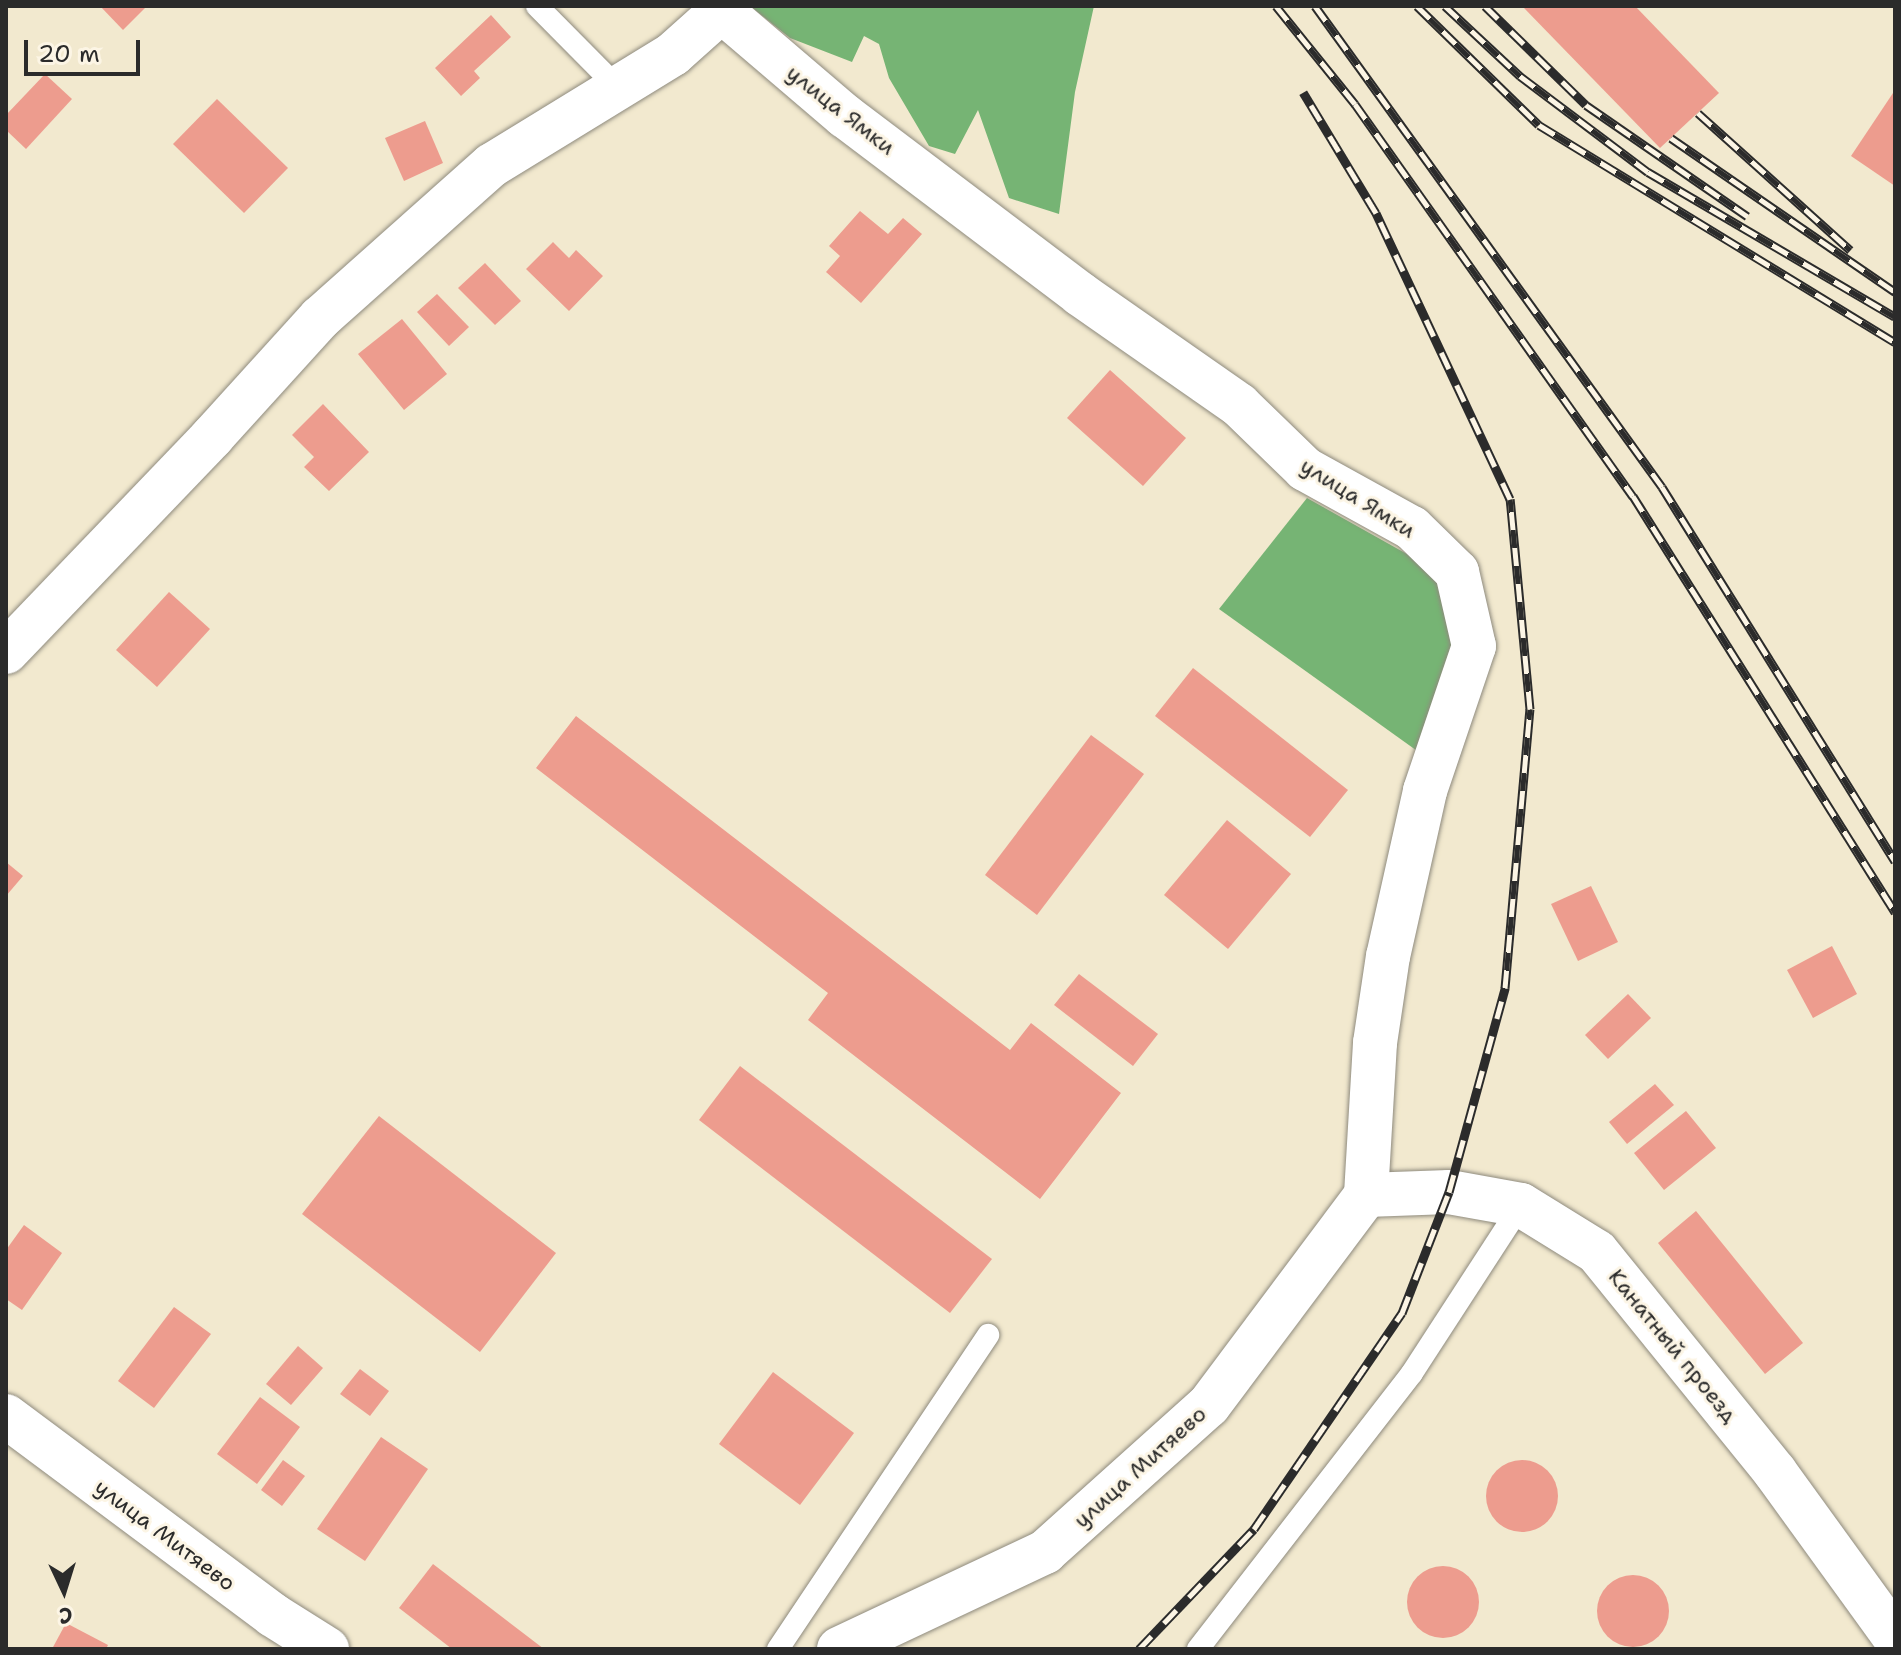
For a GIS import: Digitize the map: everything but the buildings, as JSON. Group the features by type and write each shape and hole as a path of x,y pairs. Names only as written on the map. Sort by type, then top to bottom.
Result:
{"street":[{"path":"6,652 212,437 320,318 492,165 673,54 718,9"},
{"name":"улица Ямки","path":"718,9 845,116 1080,294 1239,405 1305,469 1412,528 1457,572 1474,646 1425,791 1388,956 1375,1043 1366,1195"},
{"name":"Канатный проезд","path":"1366,1195 1449,1192 1521,1205 1597,1252 1775,1472 1895,1638"},
{"name":"улица Митяево","path":"839,1649 1045,1552 1209,1405 1366,1195"},
{"name":"улица Митяево","path":"6,1416 273,1615 327,1649"}],"lane":[{"path":"537,6 619,89"},
{"path":"1198,1649 1412,1373 1521,1205"},
{"path":"778,1649 988,1335"}],"green space":[{"path":"750,6 1094,6 1075,92 1059,214 1009,198 978,110 955,154 929,146 889,78 879,44 864,36 852,62 790,38"},
{"path":"1307,498 1439,572 1465,675 1420,753 1219,609"}],"railway":[{"path":"1276,6 1355,104 1633,496 1895,912"},
{"path":"1315,6 1662,487 1895,862"},
{"path":"1417,6 1539,125 1895,342"},
{"path":"1445,6 1520,76 1648,172 1895,317"},
{"path":"1485,6 1586,105 1747,216"},
{"path":"1139,1649 1254,1529 1402,1313 1449,1192 1505,988 1530,709 1510,499 1376,213 1303,92"},
{"path":"1698,113 1850,250"},
{"path":"1671,138 1895,292"}]}
